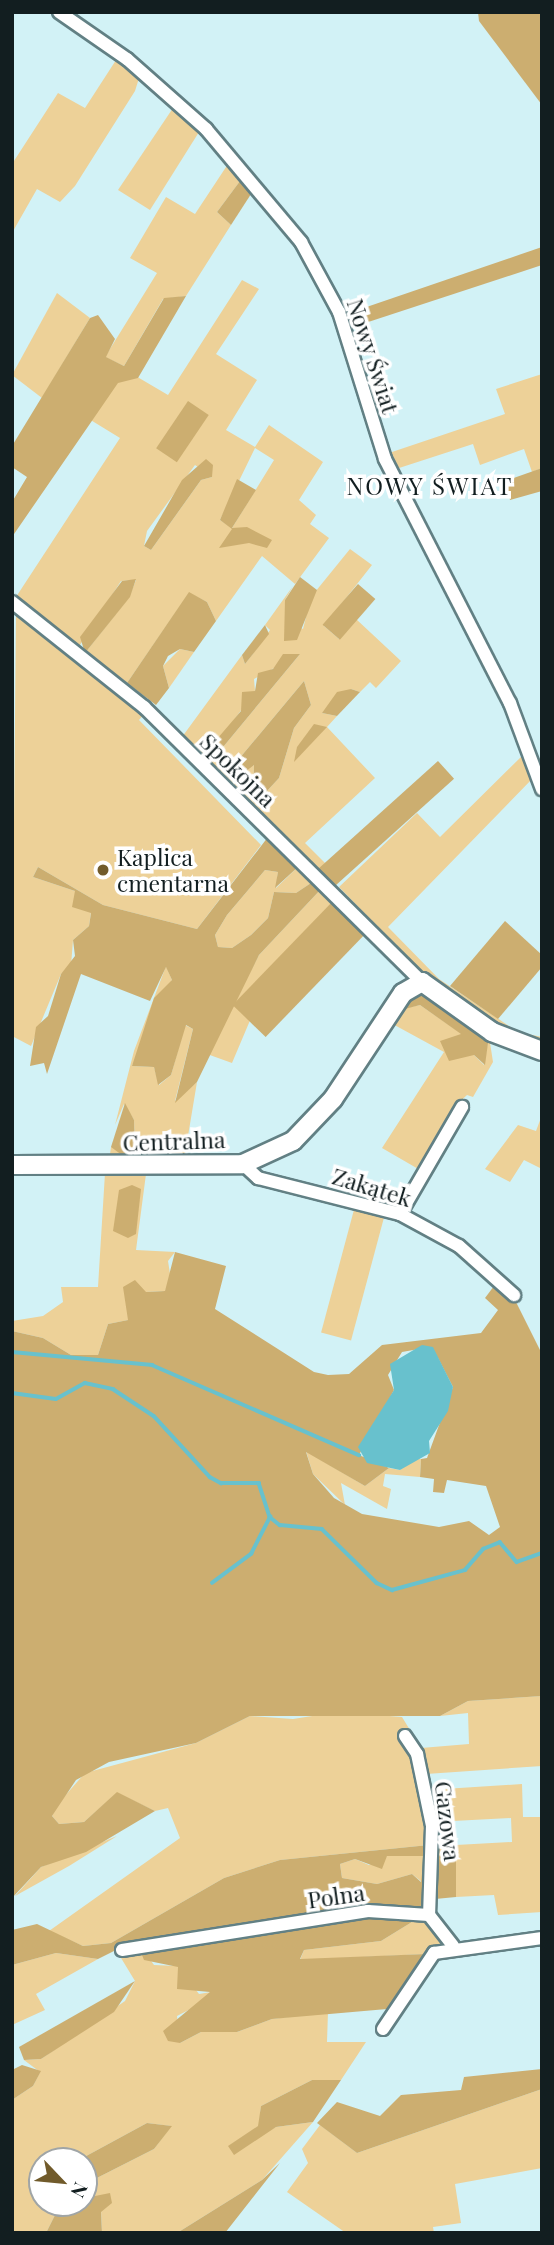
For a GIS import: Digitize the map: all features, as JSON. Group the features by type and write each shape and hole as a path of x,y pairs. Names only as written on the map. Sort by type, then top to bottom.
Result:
{"street":[{"name":"Nowy Świat","path":"59,12 127,59 206,129 307,253 339,312 385,459 510,703 542,789"},
{"name":"Spokojna","path":"12,603 144,707 422,982"},
{"path":"422,982 492,1032 542,1051"},
{"name":"Centralna","path":"12,1165 243,1164 293,1141 334,1099 403,993 422,982"},
{"path":"400,1214 461,1107"},
{"name":"Zakątek","path":"243,1164 258,1178 400,1214 459,1246 514,1295"},
{"name":"Gazowa","path":"405,1736 417,1754 432,1826 429,1915"},
{"name":"Polna","path":"122,1950 368,1911 429,1915"},
{"path":"429,1915 453,1946"},
{"path":"383,2029 413,1976 434,1953 453,1946 542,1938"}],"shaded area":[{"path":"478,12 542,12 542,105 479,21"},
{"path":"118,57 140,75 135,91 75,186 60,202 37,189 12,233 12,164 58,93 85,108"},
{"path":"175,105 199,132 150,210 118,190"},
{"path":"230,161 243,177 217,212 231,225 186,296 163,299 124,366 105,357 157,273 130,258 166,197 195,214"},
{"path":"243,177 253,191 231,225 217,212"},
{"path":"542,247 542,265 353,327 349,313"},
{"path":"242,280 259,289 216,354 257,380 226,430 255,447 269,425 323,462 299,500 316,515 310,524 329,538 295,584 262,556 216,621 207,602 189,593 127,683 85,653 129,597 136,580 121,581 78,648 16,597 120,438 89,419 118,382 134,375 168,395","holes":["255,448 274,460 232,528 220,520","195,465 212,477 201,480 151,550 144,546 147,531"]},
{"path":"57,293 90,318 42,398 12,375"},
{"path":"186,296 138,378 118,383 12,537 12,502 27,477 12,467 12,446 90,318 98,315 115,339 106,357 124,366 164,298"},
{"path":"542,374 542,468 532,472 524,449 480,465 473,444 396,469 389,453 505,414 496,389"},
{"path":"188,401 209,415 177,462 156,448"},
{"path":"206,459 213,465 212,477 201,480 151,550 144,546 182,480"},
{"path":"542,468 542,491 510,500 505,481"},
{"path":"237,479 256,490 232,528 247,527 272,540 267,548 249,543 219,548 232,529 220,520"},
{"path":"350,549 372,565 324,626 339,639 356,619 401,661 376,688 370,682 360,692 351,689 322,713 337,716 327,727 375,778 305,843 328,866 322,872 225,780 254,765 253,806 279,778 294,728 311,705 304,681 223,778 209,764 300,654 254,679 255,691 205,760 182,737 242,655 245,664 252,655 270,630 265,625 293,586 285,600 287,621 303,629 311,597"},
{"path":"300,577 317,590 297,640 284,641 285,600"},
{"path":"136,579 130,597 85,653 80,637 122,581"},
{"path":"358,584 375,599 340,640 323,625"},
{"path":"189,592 207,602 216,621 194,652 180,649 168,656 163,666 169,688 156,705 127,683"},
{"path":"16,613 144,714 139,720 261,845 197,929 103,905 38,867 33,877 75,891 91,912 89,926 73,940 71,966 61,974 31,1046 12,1036"},
{"path":"265,625 269,634 245,664 242,655"},
{"path":"180,649 194,652 169,688 163,666"},
{"path":"283,654 300,654 209,764 211,746 241,711 242,692 255,691 258,673 273,669"},
{"path":"304,681 311,705 294,728 279,778 253,806 254,765 237,778 223,778"},
{"path":"351,689 360,692 337,716 322,713 337,692"},
{"path":"314,724 327,727 294,762 297,747"},
{"path":"524,754 533,778 388,927 439,979 518,1032 542,1037 542,1044 508,1035 429,980 339,887 417,813 440,837"},
{"path":"438,761 454,779 334,887 318,869"},
{"path":"268,837 299,866 275,888 278,872 265,870 227,915 215,935 218,947 232,948 251,935 268,918 274,892 296,893 314,881 322,888 259,955 197,1082 175,1103 193,1029 186,1025 171,1075 158,1085 154,1067 132,1066 154,998 172,980 166,967 150,1001 81,974 47,1074 44,1063 30,1066 36,1027 48,1016 61,974 75,956 73,940 89,926 91,913 72,907 75,891 33,877 38,867 103,905 197,929"},
{"path":"299,866 314,881 296,893 274,892 268,918 251,935 232,948 218,947 215,935 227,915 265,870 278,872 276,888"},
{"path":"322,888 334,900 254,1011 232,1063 207,1054 259,955"},
{"path":"334,900 367,932 266,1037 233,1005"},
{"path":"505,921 542,955 542,967 498,1019 450,986"},
{"path":"166,966 172,980 132,1066 154,1067 159,1085 171,1075 185,1025 193,1029 175,1101 197,1082 184,1160 109,1161 111,1147 135,1149 134,1120 124,1104 115,1125 134,1051"},
{"path":"424,989 489,1036 485,1065 474,1055 449,1061 440,1041 461,1034 420,1005 401,1010"},
{"path":"420,1005 462,1034 457,1038 484,1065 489,1036 493,1062 473,1097 467,1095 451,1110 420,1170 382,1148 444,1052 389,1022 401,1009"},
{"path":"125,1103 134,1120 135,1149 126,1158 111,1147"},
{"path":"542,1115 542,1169 524,1160 510,1182 485,1169 518,1125 536,1131"},
{"path":"105,1173 146,1174 136,1250 175,1252 168,1261 171,1280 165,1291 146,1292 128,1320 108,1324 98,1355 71,1355 43,1338 12,1331 12,1321 43,1316 63,1302 61,1287 98,1287"},
{"path":"132,1185 141,1189 136,1234 128,1238 113,1231 119,1190"},
{"path":"355,1206 385,1214 351,1341 321,1333"},
{"path":"175,1252 226,1266 215,1309 314,1372 328,1375 349,1374 382,1345 481,1333 498,1310 485,1298 497,1282 515,1300 542,1354 542,1696 468,1701 440,1716 250,1716 196,1743 109,1762 76,1780 52,1816 59,1824 84,1822 117,1792 155,1811 86,1852 41,1867 12,1898 12,1331 43,1338 71,1355 98,1355 108,1324 128,1320 123,1287 135,1280 146,1292 165,1291","holes":["419,1349 438,1358 453,1387 427,1458 421,1459 420,1477 434,1479 433,1492 444,1493 447,1480 486,1486 500,1527 489,1535 469,1521 439,1527 362,1514 334,1498 313,1474 306,1452 365,1486 389,1468 359,1455 394,1390 388,1375 402,1352"]},
{"path":"306,1451 365,1486 389,1468 400,1470 415,1459 421,1459 420,1477 385,1474 383,1486 391,1489 387,1509 341,1483 345,1505 313,1474"},
{"path":"542,1696 542,1766 426,1774 421,1748 469,1744 468,1713 440,1716 468,1701"},
{"path":"338,1712 402,1717 421,1748 408,1745 429,1845 280,1860 224,1878 111,1943 83,1946 49,1931 180,1838 168,1808 155,1811 117,1793 84,1822 59,1824 52,1816 56,1806 85,1773 196,1743 250,1716 293,1719"},
{"path":"522,1784 523,1817 542,1817 542,1912 498,1915 494,1895 456,1897 456,1858 438,1855 438,1846 512,1842 511,1818 434,1822 428,1790"},
{"path":"117,1836 69,1866 15,1896 41,1867"},
{"path":"429,1845 425,1914 381,1941 304,1950 300,1959 426,1954 387,2009 272,2019 237,2032 201,2032 180,2043 168,2041 163,2031 210,1992 177,1989 178,1967 144,1960 136,1940 98,1959 56,1953 12,1965 12,1930 37,1924 83,1946 111,1943 224,1878 280,1860","holes":["387,1856 424,1856 421,1882 412,1874 377,1884 342,1878 340,1864 355,1859 382,1869"]},
{"path":"438,1855 456,1858 456,1897 435,1899"},
{"path":"387,1856 424,1856 422,1882 412,1874 377,1884 342,1878 340,1864 355,1859 369,1865"},
{"path":"425,1914 444,1944 426,1954 300,1960 304,1950 381,1941"},
{"path":"136,1940 154,1965 178,1966 199,1994 211,1992 206,2001 177,2016 180,2043 201,2032 237,2032 272,2019 328,2012 327,2042 366,2042 341,2080 312,2080 261,2106 259,2126 229,2146 276,2127 313,2122 262,2180 177,2233 102,2233 101,2211 110,2194 98,2196 98,2177 154,2149 171,2126 147,2123 98,2150 98,2147 28,2147 28,2217 54,2217 46,2233 12,2233 12,2100 33,2086 40,2072 24,2060 41,2059 125,2001 135,1981 118,1953"},
{"path":"56,1953 98,1959 36,1994 45,2010 12,2025 12,1965"},
{"path":"135,1981 114,2012 41,2059 24,2060 19,2047"},
{"path":"22,2065 41,2071 33,2086 12,2100 12,2070"},
{"path":"542,2069 542,2089 357,2153 317,2123 337,2102 380,2116 401,2095 461,2090 464,2077"},
{"path":"312,2080 341,2080 313,2122 276,2127 234,2155 228,2146 258,2126 261,2106"},
{"path":"542,2089 542,2168 455,2184 461,2223 433,2227 434,2233 346,2233 287,2192 308,2163 302,2149 320,2125 357,2153"},
{"path":"147,2123 172,2126 154,2149 98,2177 98,2150"},
{"path":"280,2163 225,2233 177,2233 262,2180"},
{"path":"110,2193 112,2203 101,2212 102,2233 46,2233 54,2217 98,2217 98,2195"}],"water":[{"path":"422,1345 433,1347 453,1387 448,1411 429,1441 430,1453 400,1470 367,1463 358,1447 394,1390 390,1364"}],"waterway":[{"path":"12,1352 152,1365 359,1455"},
{"path":"12,1393 56,1399 85,1383 113,1389 154,1416 210,1477 221,1483 259,1483 270,1517 280,1525 322,1529 377,1583 392,1590 465,1570 483,1549 500,1542 517,1562 542,1553"},
{"path":"212,1583 251,1554 270,1517"}],"place":[{"name":"Kaplica cmentarna","path":"103,870"}],"district":[{"name":"NOWY ŚWIAT","path":"430,486"}]}
